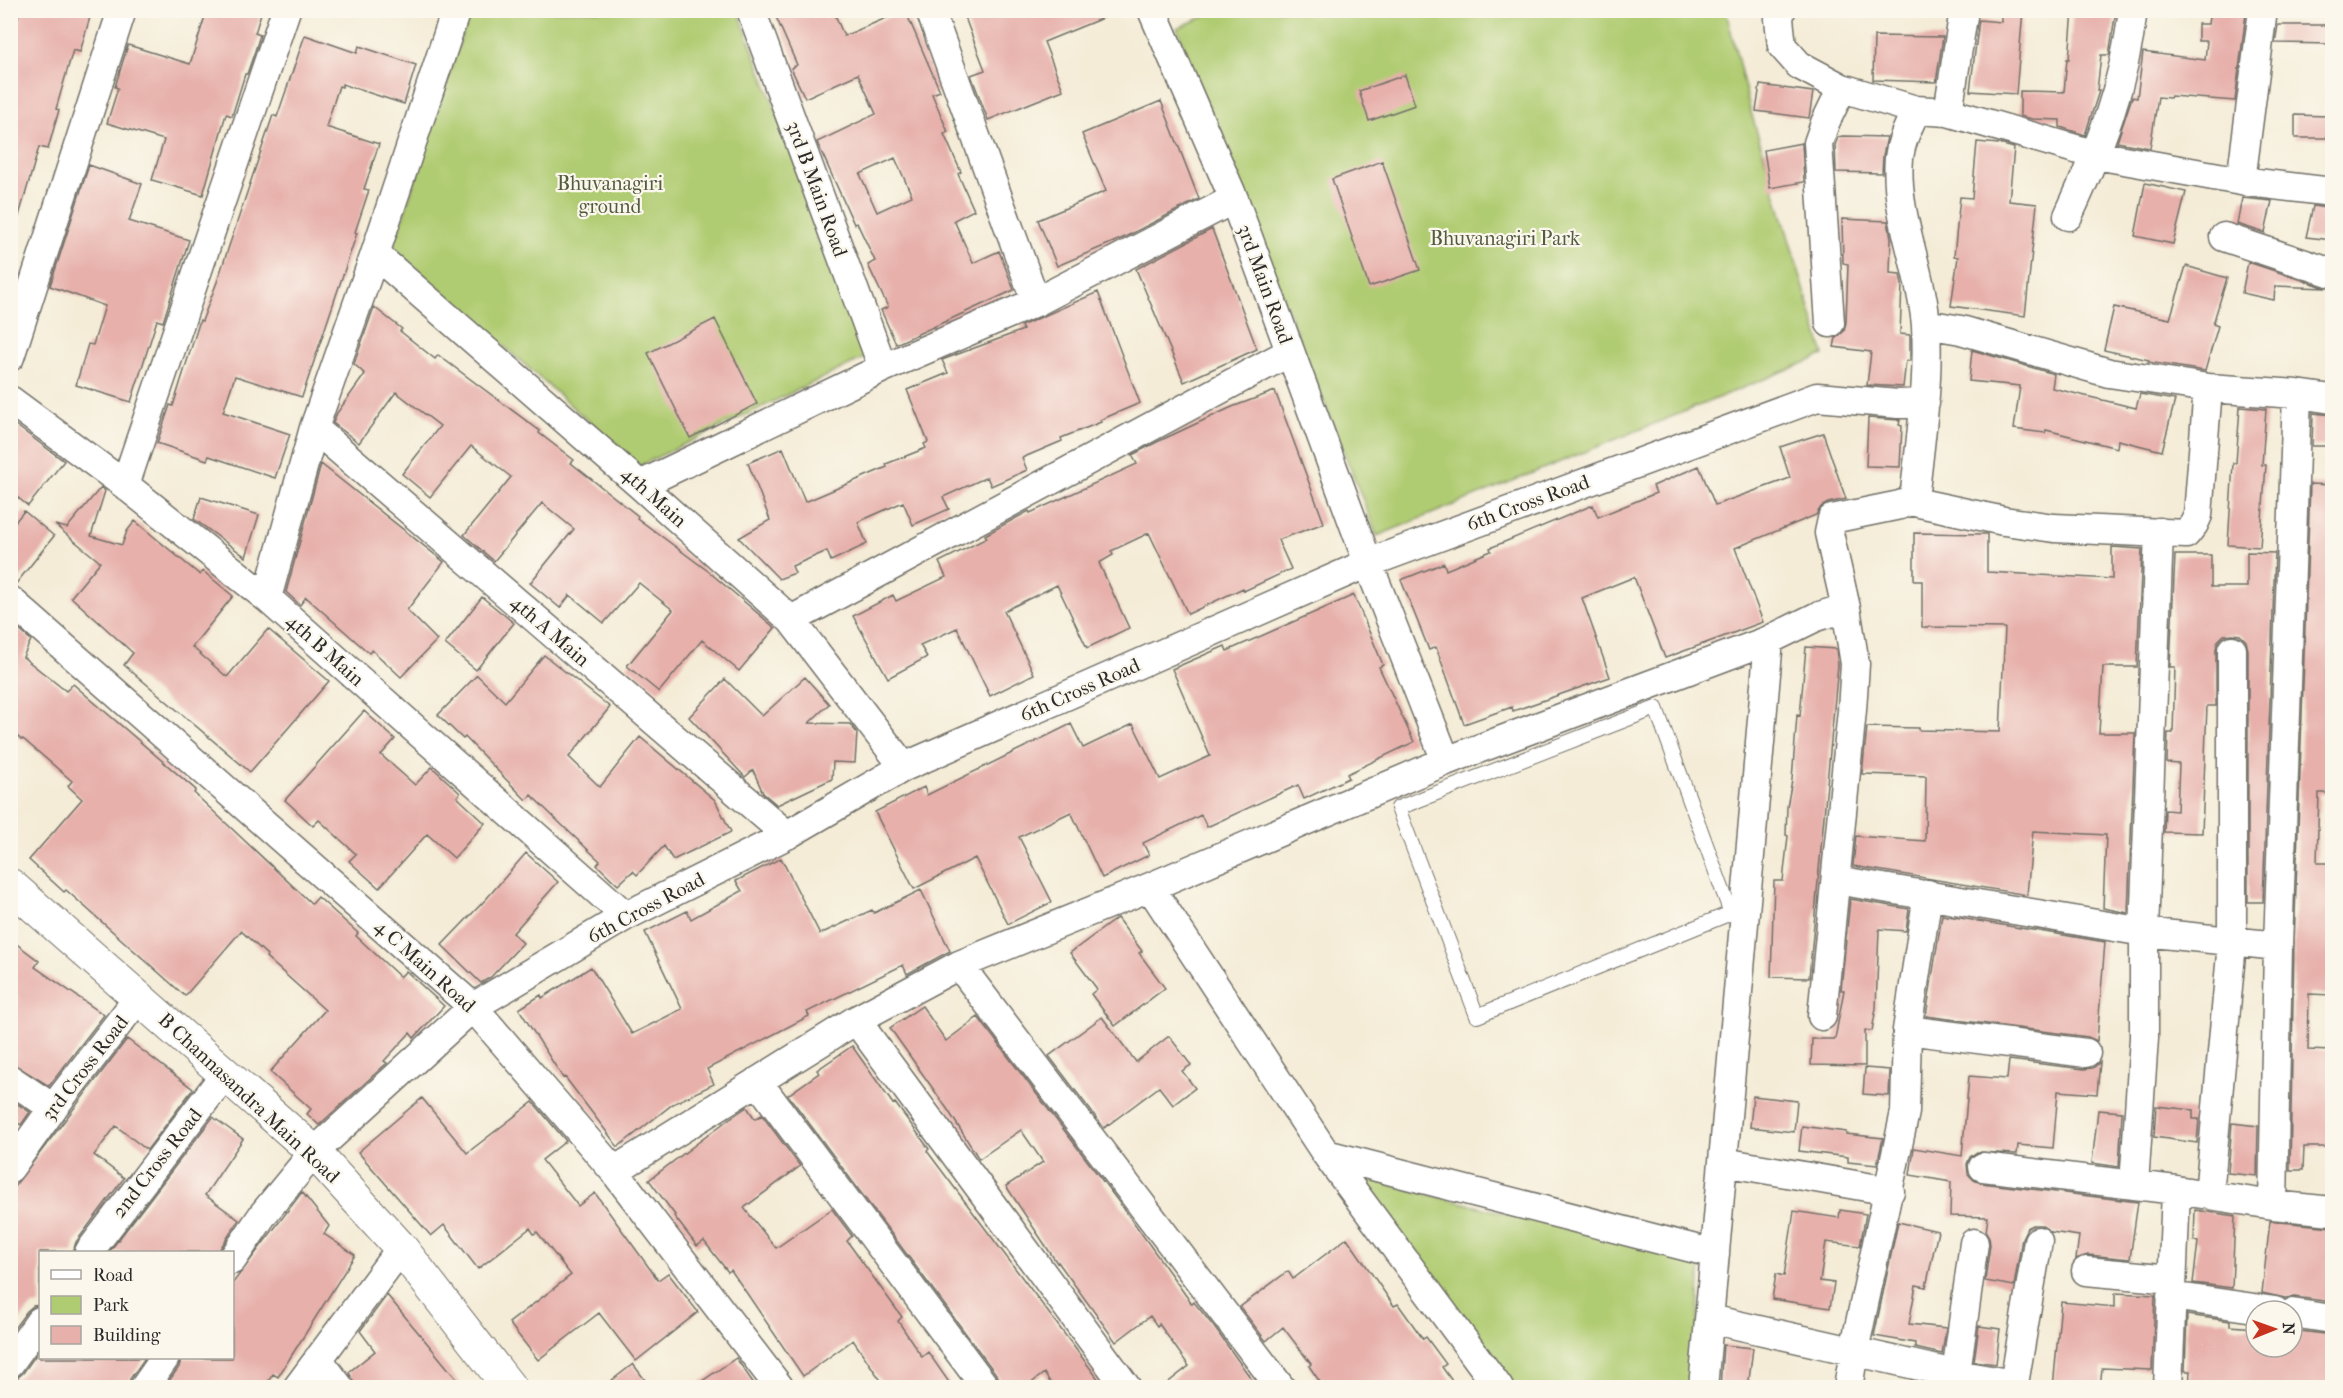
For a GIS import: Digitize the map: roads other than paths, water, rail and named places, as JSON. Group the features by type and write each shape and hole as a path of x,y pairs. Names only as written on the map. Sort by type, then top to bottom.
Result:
{"street":[{"path":"10,357 122,10"},
{"path":"125,485 285,10"},
{"path":"267,598 314,428 456,10"},
{"name":"3rd B Main Road","path":"752,10 883,368"},
{"path":"930,10 1036,302"},
{"name":"3rd Main Road","path":"1152,10 1234,199 1368,562 1446,761"},
{"path":"1781,10 1779,19 1782,46 1799,65 1842,88 1916,110 1948,112 2096,155 2241,181 2332,192"},
{"path":"1948,112 1964,10"},
{"path":"2068,216 2096,155 2115,104 2128,49 2133,10"},
{"path":"2241,181 2263,10"},
{"path":"1830,323 1818,143 1842,88"},
{"path":"1910,501 1915,491 1925,403 1926,324 1899,187 1899,157 1904,135 1916,110"},
{"path":"640,484 883,368 1036,302 1234,199"},
{"path":"2224,237 2332,273"},
{"name":"4th Main","path":"375,254 640,484 791,620 904,767"},
{"path":"1926,324 1961,330 2109,373 2208,388 2297,394 2332,399"},
{"path":"791,620 1290,352"},
{"path":"1822,1016 1855,664 1846,608 1828,533 1832,519 1910,501 2004,521 2054,528 2186,534 2198,515 2208,388"},
{"path":"2273,1205 2278,946 2297,394"},
{"name":"6th Cross Road","path":"234,1257 264,1213 314,1152 473,1007 626,916 787,835 904,767 1368,562 1817,398 1898,404 1925,403"},
{"name":"4th B Main","path":"10,400 125,485 267,598 626,916"},
{"name":"4th A Main","path":"314,428 787,835"},
{"path":"2134,1184 2144,1038 2144,932 2159,532"},
{"name":"4 C Main Road","path":"10,600 473,1007 614,1171 780,1388"},
{"path":"614,1171 856,1020 959,965 1150,887 1446,761 1491,758 1769,640 1815,616 1846,608"},
{"path":"1703,1388 1723,1162 1738,910 1769,640"},
{"path":"2209,1195 2232,942 2232,650"},
{"path":"1836,880 2144,932 2278,946"},
{"name":"B Channasandra Main Road","path":"10,885 314,1152 401,1248 510,1388"},
{"path":"1150,887 1326,1154 1499,1388"},
{"path":"1848,1388 1905,1112 1907,1030 1928,894"},
{"path":"959,965 1281,1388"},
{"name":"3rd Cross Road","path":"10,1168 53,1108 139,998"},
{"path":"856,1020 1127,1388"},
{"path":"1907,1030 2086,1053"},
{"name":"2nd Cross Road","path":"90,1251 225,1074"},
{"path":"10,1078 53,1108"},
{"path":"758,1082 986,1388"},
{"path":"1326,1154 1715,1254"},
{"path":"1723,1162 1890,1191"},
{"path":"1983,1167 2134,1184 2273,1205 2332,1211"},
{"path":"2168,1388 2175,1190"},
{"path":"1710,1319 1854,1351 1955,1381 2014,1386 2038,1241"},
{"path":"1955,1381 1974,1243"},
{"path":"297,1388 401,1248"},
{"path":"2086,1271 2244,1304"},
{"path":"2304,1315 2332,1319"},
{"path":"10,1363 39,1322"},
{"path":"144,1388 164,1359"},
{"path":"318,1359 340,1388"}],"lane":[{"path":"1656,708 1738,910 1477,1016 1398,808 1491,758 1656,708"}],"park label":[{"name":"Bhuvanagiri ground","path":"610,194"},
{"name":"Bhuvanagiri Park","path":"1505,238"}]}
